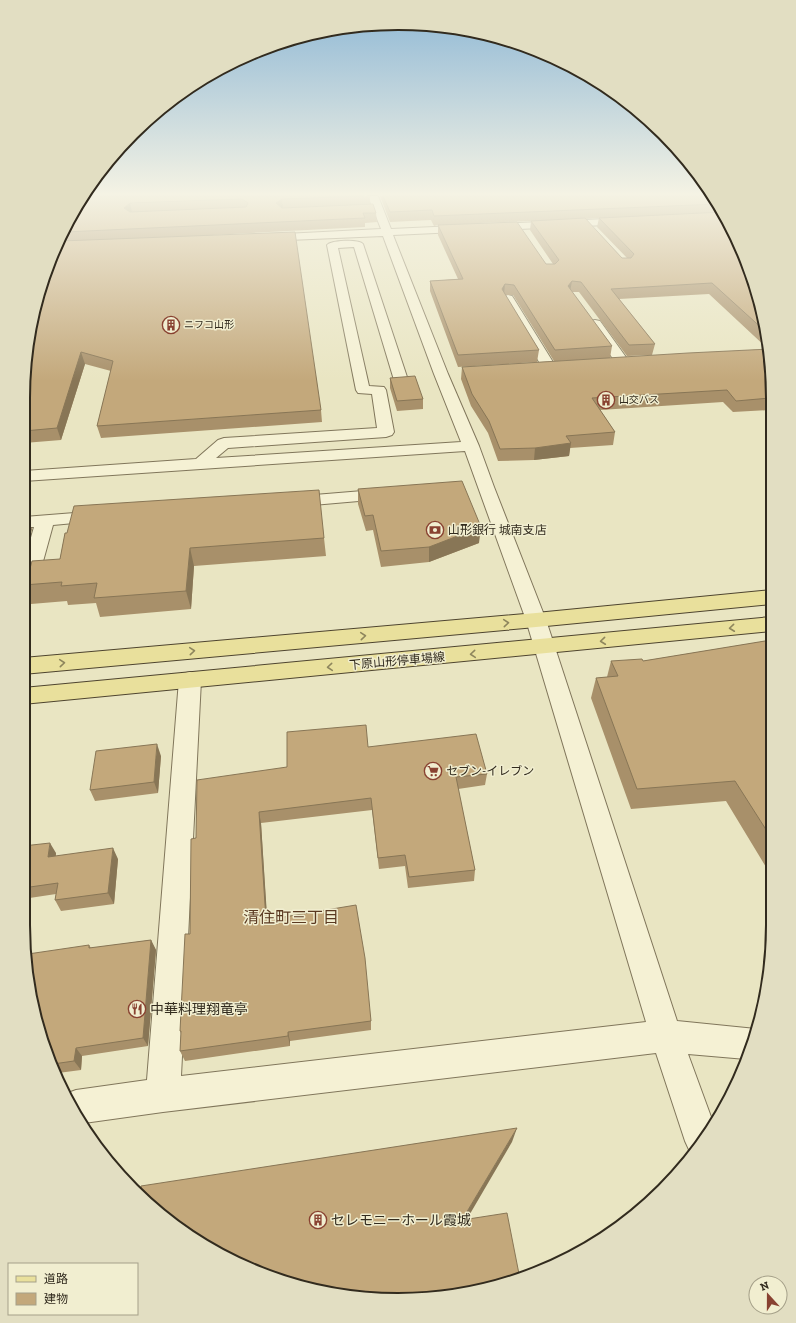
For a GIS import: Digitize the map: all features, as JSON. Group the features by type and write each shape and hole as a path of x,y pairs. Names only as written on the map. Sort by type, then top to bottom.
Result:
{"main road":[{"path":"30,665 536,620 766,597"},
{"name":"下原山形停車場線","path":"30,695 766,625"}],"street":[{"path":"200,465 224,443 386,432 378,390 363,390 335,258"},
{"path":"362,258 401,380"},
{"path":"399,258 449,373 472,446 478,488 536,620 666,1036 700,1135"},
{"path":"508,299 549,367"},
{"path":"587,314 623,362"},
{"path":"608,364 638,362"},
{"path":"533,368 564,366"},
{"path":"30,476 472,446"},
{"path":"273,503 407,493"},
{"path":"30,521 116,515"},
{"path":"30,576 45,520"},
{"path":"163,1094 190,680"},
{"path":"78,1107 163,1094 666,1036 746,1043"}],"building":[{"name":"ニフコ山形","path":"58,258 299,258 321,410 97,426 113,361 81,352 57,428 30,430 30,398 33,350 37,326"},
{"path":"453,258 542,258 546,264 555,264 559,260 557,258 738,258 759,326 712,283 611,289 655,344 629,345 581,282 572,281 568,286 612,346 555,350 514,285 505,284 502,289 539,350 458,355 430,281 463,279"},
{"path":"763,349 766,398 736,401 727,390 592,398 615,432 566,436 571,443 535,448 500,449 489,421 472,394 462,367"},
{"path":"415,376 423,399 397,401 390,378"},
{"path":"462,481 481,527 429,547 381,551 373,515 365,516 358,489"},
{"path":"319,490 324,538 190,548 186,591 94,598 97,583 61,586 62,582 30,585 30,569 32,561 60,559 65,533 67,533 74,506"},
{"path":"766,641 766,830 735,781 637,789 596,678 618,676 611,661 642,659 643,661"},
{"path":"366,725 368,747 476,734 487,774 456,777 475,870 409,877 405,855 378,858 371,798 259,812 266,920 356,905 365,958 371,1021 288,1032 288,1036 180,1051 185,934 190,934 191,839 196,838 197,780 287,767 287,732"},
{"path":"157,744 154,782 90,790 96,751"},
{"path":"50,843 48,857 113,848 108,893 55,900 58,883 30,887 30,845"},
{"path":"151,940 143,1038 76,1048 74,1061 57,1063 37,997 31,954 89,945 89,948"},
{"name":"セレモニーホール霞城","path":"517,1128 462,1220 507,1213 519,1272 470,1286 422,1292 374,1292 326,1286 257,1265 214,1244 174,1217 155,1202 141,1188 141,1186"}],"place":[{"name":"ニフコ山形","path":"171,325"},
{"name":"山交バス","path":"606,400"},
{"name":"山形銀行 城南支店","path":"435,530"},
{"name":"セブン-イレブン","path":"433,771"},
{"name":"中華料理翔竜亭","path":"137,1009"},
{"name":"セレモニーホール霞城","path":"318,1220"}],"district":[{"name":"清住町三丁目","path":"291,917"}]}
